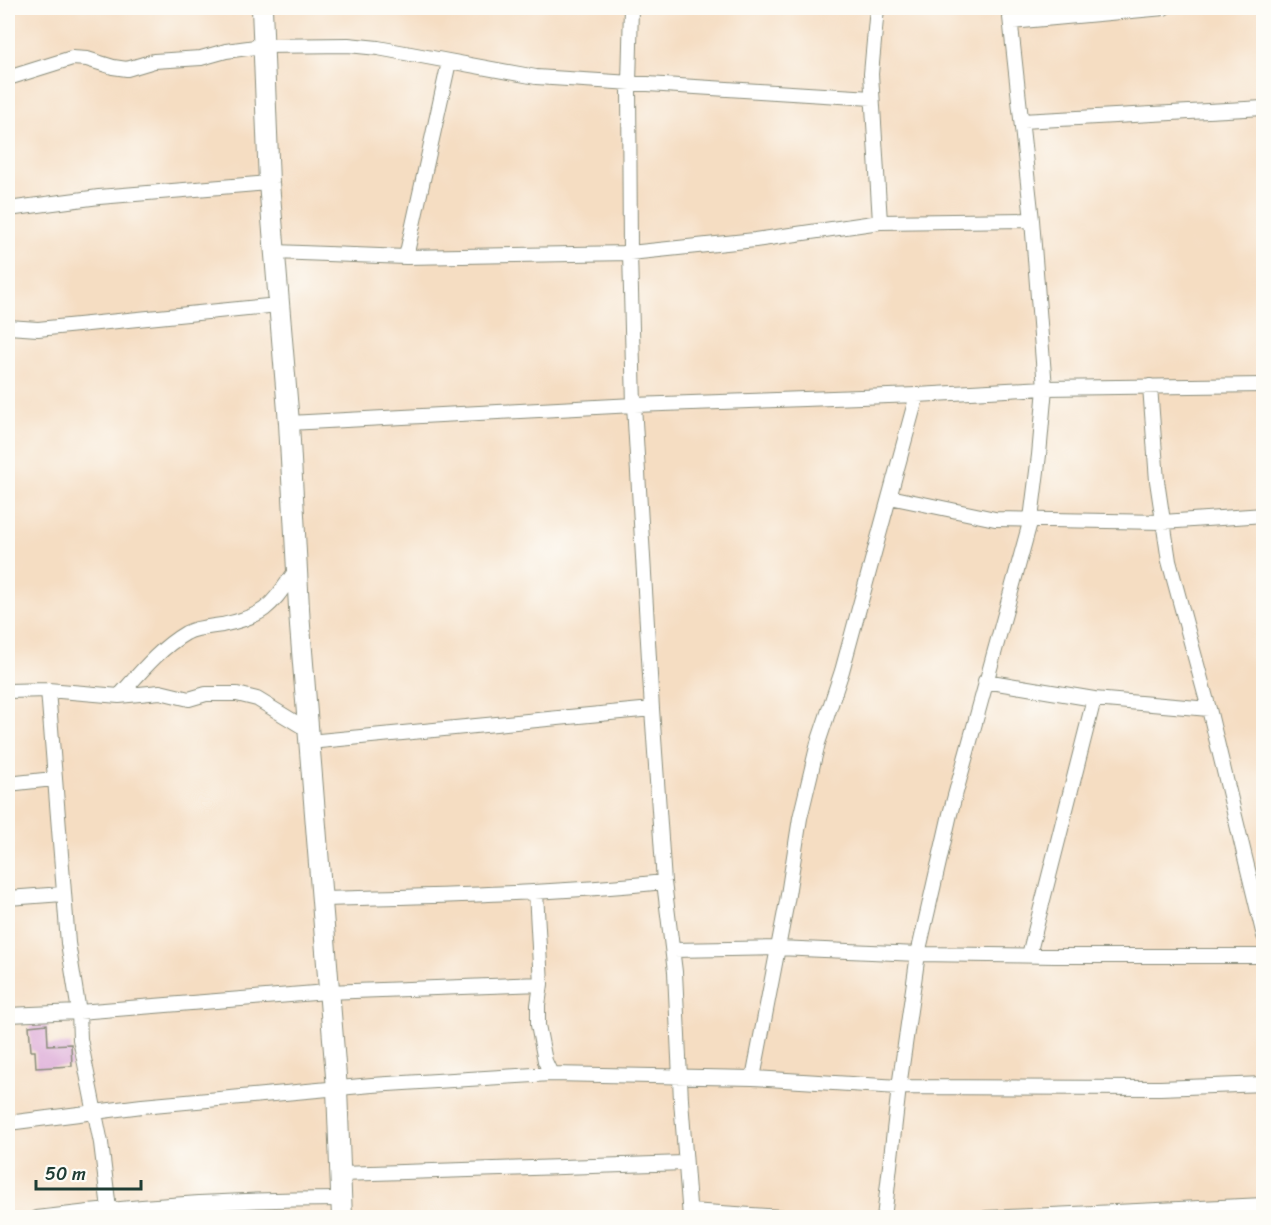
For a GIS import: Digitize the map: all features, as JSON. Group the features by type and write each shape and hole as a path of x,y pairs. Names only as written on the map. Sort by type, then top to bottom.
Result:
{"street":[{"path":"37,1218 231,1200 342,1208 337,1089 320,899 296,570 288,423 269,183 262,8"},
{"path":"631,8 630,253 634,405 652,709 664,882 673,950 690,1214 799,1218"},
{"path":"877,8 871,74 880,222"},
{"path":"884,1218 899,1087 918,954 950,814 1031,519 1045,388 1032,220 1009,8"},
{"path":"1011,22 1164,8"},
{"path":"8,78 72,58 87,59 127,69 154,61 201,58 226,51 263,46 302,44 378,48 536,77 872,98"},
{"path":"406,257 449,62"},
{"path":"1022,121 1263,108"},
{"path":"8,209 99,197 269,183"},
{"path":"274,252 406,257 630,253 755,240 880,222 1032,220"},
{"path":"8,327 38,329 278,305"},
{"path":"288,423 634,405 917,396 1045,388 1263,385"},
{"path":"1149,386 1157,480 1172,572 1209,709 1263,936"},
{"path":"753,1078 800,818 818,742 842,671 917,396"},
{"path":"890,497 995,519 1163,522 1263,515"},
{"path":"119,696 152,660 184,634 200,628 244,620 265,610 296,570"},
{"path":"985,681 1094,699 1209,709"},
{"path":"8,691 48,690 119,696 160,692 189,699 206,694 237,694 257,699 308,736 652,709"},
{"path":"48,690 53,779 68,943 79,1012 80,1039 101,1143 108,1213"},
{"path":"1029,955 1094,699"},
{"path":"8,784 53,779"},
{"path":"320,899 584,890 664,882"},
{"path":"536,892 541,984 538,1025 544,1061 551,1074"},
{"path":"8,897 63,894"},
{"path":"673,950 778,948 918,954 1263,956"},
{"path":"8,1015 79,1012 327,992 541,984"},
{"path":"8,1123 94,1114 142,1106 372,1085 551,1074 753,1078 899,1087 1160,1088 1263,1084"},
{"path":"340,1174 685,1162"},
{"path":"986,1218 1263,1205"}],"building":[{"path":"47,1024 48,1045 71,1044 72,1066 36,1068 35,1051 31,1051 29,1026"}]}
